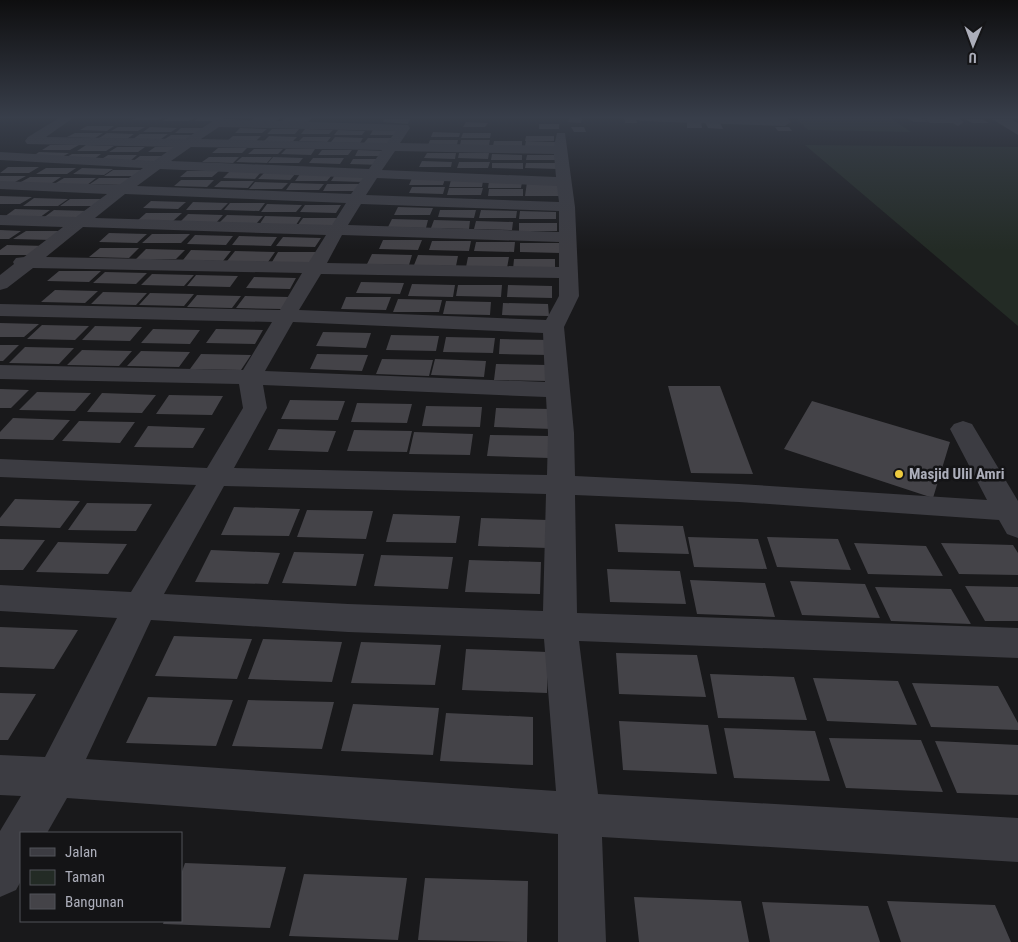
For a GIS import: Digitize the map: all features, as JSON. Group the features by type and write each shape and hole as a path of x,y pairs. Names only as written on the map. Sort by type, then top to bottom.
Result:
{"street":[{"path":"97,162 565,182"},
{"path":"0,284 160,162"},
{"path":"24,832 56,776 141,605 255,408 250,377 337,229 380,162"},
{"path":"563,162 568,207 569,296 553,327 561,433 560,625 569,814 582,942"},
{"path":"0,186 568,207"},
{"path":"0,220 568,237"},
{"path":"0,262 568,273"},
{"path":"0,310 286,316 553,327"},
{"path":"0,372 250,377 558,390"},
{"path":"963,429 1014,516"},
{"path":"0,468 216,477 560,485 739,493 1014,516"},
{"path":"0,598 348,618 1018,643"},
{"path":"0,775 56,776 569,814 1018,840"},
{"path":"0,874 20,839"}],"green space":[{"path":"825,162 1018,162 1018,326"}],"building":[{"path":"202,162 234,162 233,163"},
{"path":"236,162 268,162 267,163"},
{"path":"269,162 300,162 299,163"},
{"path":"310,162 341,162 340,164"},
{"path":"351,162 383,162 381,165 350,164"},
{"path":"422,162 452,162 451,167 419,167"},
{"path":"459,162 490,162 488,168 457,168"},
{"path":"492,163 523,163 523,169 492,168"},
{"path":"526,163 557,163 557,169 525,168"},
{"path":"8,167 39,167 29,173 0,173"},
{"path":"46,168 76,168 67,174 36,174"},
{"path":"82,168 113,169 104,175 73,174"},
{"path":"113,170 144,170 136,176 104,176"},
{"path":"187,171 219,171 212,177 180,177"},
{"path":"229,172 261,172 255,179 223,178"},
{"path":"264,173 296,173 290,180 258,179"},
{"path":"300,174 332,175 327,181 295,181"},
{"path":"335,175 367,175 363,182 331,181"},
{"path":"0,176 26,176 15,182 0,182"},
{"path":"30,177 61,177 52,183 19,183"},
{"path":"64,178 96,178 87,185 54,184"},
{"path":"99,178 131,178 123,185 90,184"},
{"path":"412,178 445,179 443,185 409,185"},
{"path":"181,180 214,180 207,187 174,186"},
{"path":"451,180 483,181 482,187 449,187"},
{"path":"221,181 254,181 248,188 214,187"},
{"path":"489,181 522,182 521,188 488,188"},
{"path":"255,182 288,183 282,189 249,189"},
{"path":"527,182 560,183 560,196 525,196"},
{"path":"291,183 324,184 319,190 286,190"},
{"path":"327,184 360,184 356,191 323,191"},
{"path":"412,187 445,187 443,194 409,193"},
{"path":"449,188 483,188 481,195 447,195"},
{"path":"489,189 523,189 523,196 488,196"},
{"path":"0,196 32,197 20,204 0,204"},
{"path":"34,198 68,199 58,206 23,206"},
{"path":"70,199 105,199 95,206 60,206"},
{"path":"151,201 186,202 178,209 143,208"},
{"path":"193,202 228,203 221,210 186,210"},
{"path":"230,203 265,203 259,211 224,210"},
{"path":"267,204 302,205 296,212 261,212"},
{"path":"305,205 341,205 336,213 300,212"},
{"path":"398,207 433,208 430,215 394,215"},
{"path":"15,209 50,210 39,218 4,217"},
{"path":"54,210 89,211 79,219 43,218"},
{"path":"440,210 476,210 474,218 438,217"},
{"path":"481,210 517,211 516,218 479,218"},
{"path":"520,211 556,212 556,219 519,219"},
{"path":"146,213 182,213 173,221 137,221"},
{"path":"188,214 223,215 216,223 180,222"},
{"path":"227,215 263,216 256,224 219,223"},
{"path":"265,216 301,217 296,225 259,225"},
{"path":"303,218 339,218 334,226 297,226"},
{"path":"392,219 428,220 426,228 388,227"},
{"path":"434,220 470,221 469,229 431,228"},
{"path":"476,221 513,222 512,230 474,229"},
{"path":"519,223 557,223 557,231 519,231"},
{"path":"0,230 21,231 9,239 0,239"},
{"path":"26,231 63,231 52,240 13,239"},
{"path":"109,233 147,234 137,243 99,242"},
{"path":"152,234 190,234 181,243 142,243"},
{"path":"195,235 233,236 226,245 187,244"},
{"path":"239,236 277,237 271,246 232,245"},
{"path":"283,237 321,238 315,247 276,246"},
{"path":"383,240 422,240 418,250 379,249"},
{"path":"432,241 471,241 469,251 429,250"},
{"path":"476,242 515,242 514,252 474,251"},
{"path":"520,243 560,243 560,253 520,252"},
{"path":"7,245 46,246 34,255 0,255 0,250"},
{"path":"100,248 139,248 129,258 89,257"},
{"path":"146,249 185,250 176,259 136,259"},
{"path":"191,250 231,251 223,261 183,260"},
{"path":"235,251 275,252 268,262 227,261"},
{"path":"278,252 318,252 313,262 272,262"},
{"path":"372,254 412,255 409,265 367,264"},
{"path":"418,255 458,256 456,266 414,265"},
{"path":"468,257 509,257 507,268 466,267"},
{"path":"514,259 555,259 555,270 513,269"},
{"path":"59,271 101,271 89,282 47,281"},
{"path":"105,272 147,273 136,284 93,283"},
{"path":"152,274 194,275 184,286 141,285"},
{"path":"196,275 238,276 230,287 187,286"},
{"path":"254,277 296,278 290,289 246,288"},
{"path":"361,282 404,283 400,294 356,293"},
{"path":"412,284 455,285 453,297 408,296"},
{"path":"458,285 502,285 501,297 456,296"},
{"path":"508,285 552,286 552,298 507,297"},
{"path":"55,290 98,291 85,303 41,302"},
{"path":"103,292 147,293 136,305 91,304"},
{"path":"150,293 194,294 184,306 139,305"},
{"path":"197,295 241,296 232,308 187,307"},
{"path":"245,296 289,297 282,309 236,308"},
{"path":"346,297 391,297 386,310 341,309"},
{"path":"398,299 442,300 439,312 393,312"},
{"path":"446,301 491,302 490,315 443,314"},
{"path":"503,303 548,304 549,316 502,315"},
{"path":"0,323 39,324 24,337 0,337"},
{"path":"42,325 89,326 75,340 27,339"},
{"path":"95,326 142,327 130,341 82,340"},
{"path":"153,329 200,330 190,344 141,343"},
{"path":"216,329 263,330 255,344 206,343"},
{"path":"323,332 371,333 366,348 316,346"},
{"path":"391,335 439,336 436,351 386,350"},
{"path":"446,337 495,338 493,353 443,352"},
{"path":"500,339 549,340 549,355 499,354"},
{"path":"0,345 19,345 3,361 0,361"},
{"path":"25,347 74,348 59,364 9,363"},
{"path":"82,350 132,351 119,366 67,365"},
{"path":"141,351 190,352 179,367 127,366"},
{"path":"201,354 251,355 241,370 190,369"},
{"path":"317,354 368,355 362,371 310,369"},
{"path":"382,359 433,360 429,376 376,374"},
{"path":"435,359 486,361 484,377 431,375"},
{"path":"496,364 548,365 548,381 494,380"},
{"path":"668,386 720,386 753,474 691,473"},
{"path":"0,389 29,390 11,408 0,408"},
{"path":"37,392 91,393 75,411 19,410"},
{"path":"102,393 156,395 142,413 87,412"},
{"path":"169,395 223,396 212,415 156,414"},
{"path":"290,400 345,401 338,420 281,419"},
{"name":"Masjid Ulil Amri","path":"812,401 950,442 933,498 784,449"},
{"path":"357,403 412,404 407,423 351,422"},
{"path":"426,406 482,407 480,427 422,426"},
{"path":"496,408 552,409 552,429 494,427"},
{"path":"13,418 70,420 53,440 0,439 0,432"},
{"path":"79,421 135,422 120,443 62,441"},
{"path":"148,426 205,428 193,448 134,447"},
{"path":"278,429 336,431 328,452 268,450"},
{"path":"354,430 412,431 407,452 347,451"},
{"path":"414,432 473,434 470,455 409,454"},
{"path":"490,435 548,436 549,458 487,456"},
{"path":"15,499 80,501 60,528 0,526 0,518"},
{"path":"87,503 152,504 136,531 68,530"},
{"path":"234,507 300,509 289,536 221,535"},
{"path":"307,510 373,511 366,539 297,537"},
{"path":"393,514 460,516 456,543 386,542"},
{"path":"481,518 548,520 548,548 478,546"},
{"path":"615,524 683,526 689,554 618,552"},
{"path":"688,537 758,539 767,569 694,567"},
{"path":"767,537 838,539 851,570 777,567"},
{"path":"0,539 45,540 23,570 0,570"},
{"path":"58,542 127,544 108,574 36,572"},
{"path":"854,543 926,546 943,576 868,574"},
{"path":"941,543 1013,545 1018,553 1018,575 959,574"},
{"path":"211,550 280,553 268,584 195,582"},
{"path":"294,552 364,554 356,586 282,583"},
{"path":"381,555 453,557 448,589 374,586"},
{"path":"469,560 541,562 540,594 465,592"},
{"path":"607,569 680,571 686,604 610,602"},
{"path":"690,580 765,583 775,617 697,614"},
{"path":"790,581 865,584 880,618 802,615"},
{"path":"965,586 1018,587 1018,621 985,621"},
{"path":"875,587 951,589 971,624 891,621"},
{"path":"0,627 78,630 54,669 0,667"},
{"path":"174,636 252,639 237,679 155,676"},
{"path":"263,639 342,642 332,682 248,679"},
{"path":"361,642 441,645 435,685 351,683"},
{"path":"466,649 548,652 547,693 462,690"},
{"path":"616,653 697,655 706,697 619,694"},
{"path":"710,674 794,677 807,720 718,718"},
{"path":"813,678 898,681 917,725 827,721"},
{"path":"912,683 998,686 1018,723 1018,730 931,727"},
{"path":"0,693 36,694 8,740 0,740"},
{"path":"148,697 233,700 216,746 126,743"},
{"path":"248,700 334,702 322,749 232,746"},
{"path":"353,704 439,708 433,755 341,751"},
{"path":"446,713 533,717 533,765 440,761"},
{"path":"619,721 708,725 717,774 623,770"},
{"path":"724,728 815,731 830,781 734,778"},
{"path":"829,738 921,740 943,792 846,788"},
{"path":"935,741 1018,745 1018,795 957,793"},
{"path":"185,863 286,867 270,928 163,924 164,922 182,922 182,871"},
{"path":"304,874 407,878 398,940 289,936"},
{"path":"425,878 528,881 527,942 418,940"},
{"path":"634,897 741,901 749,942 639,942"},
{"path":"887,901 995,905 1011,942 901,942"},
{"path":"762,902 868,906 880,942 770,942"}],"place":[{"name":"Masjid Ulil Amri","path":"899,474"}]}
